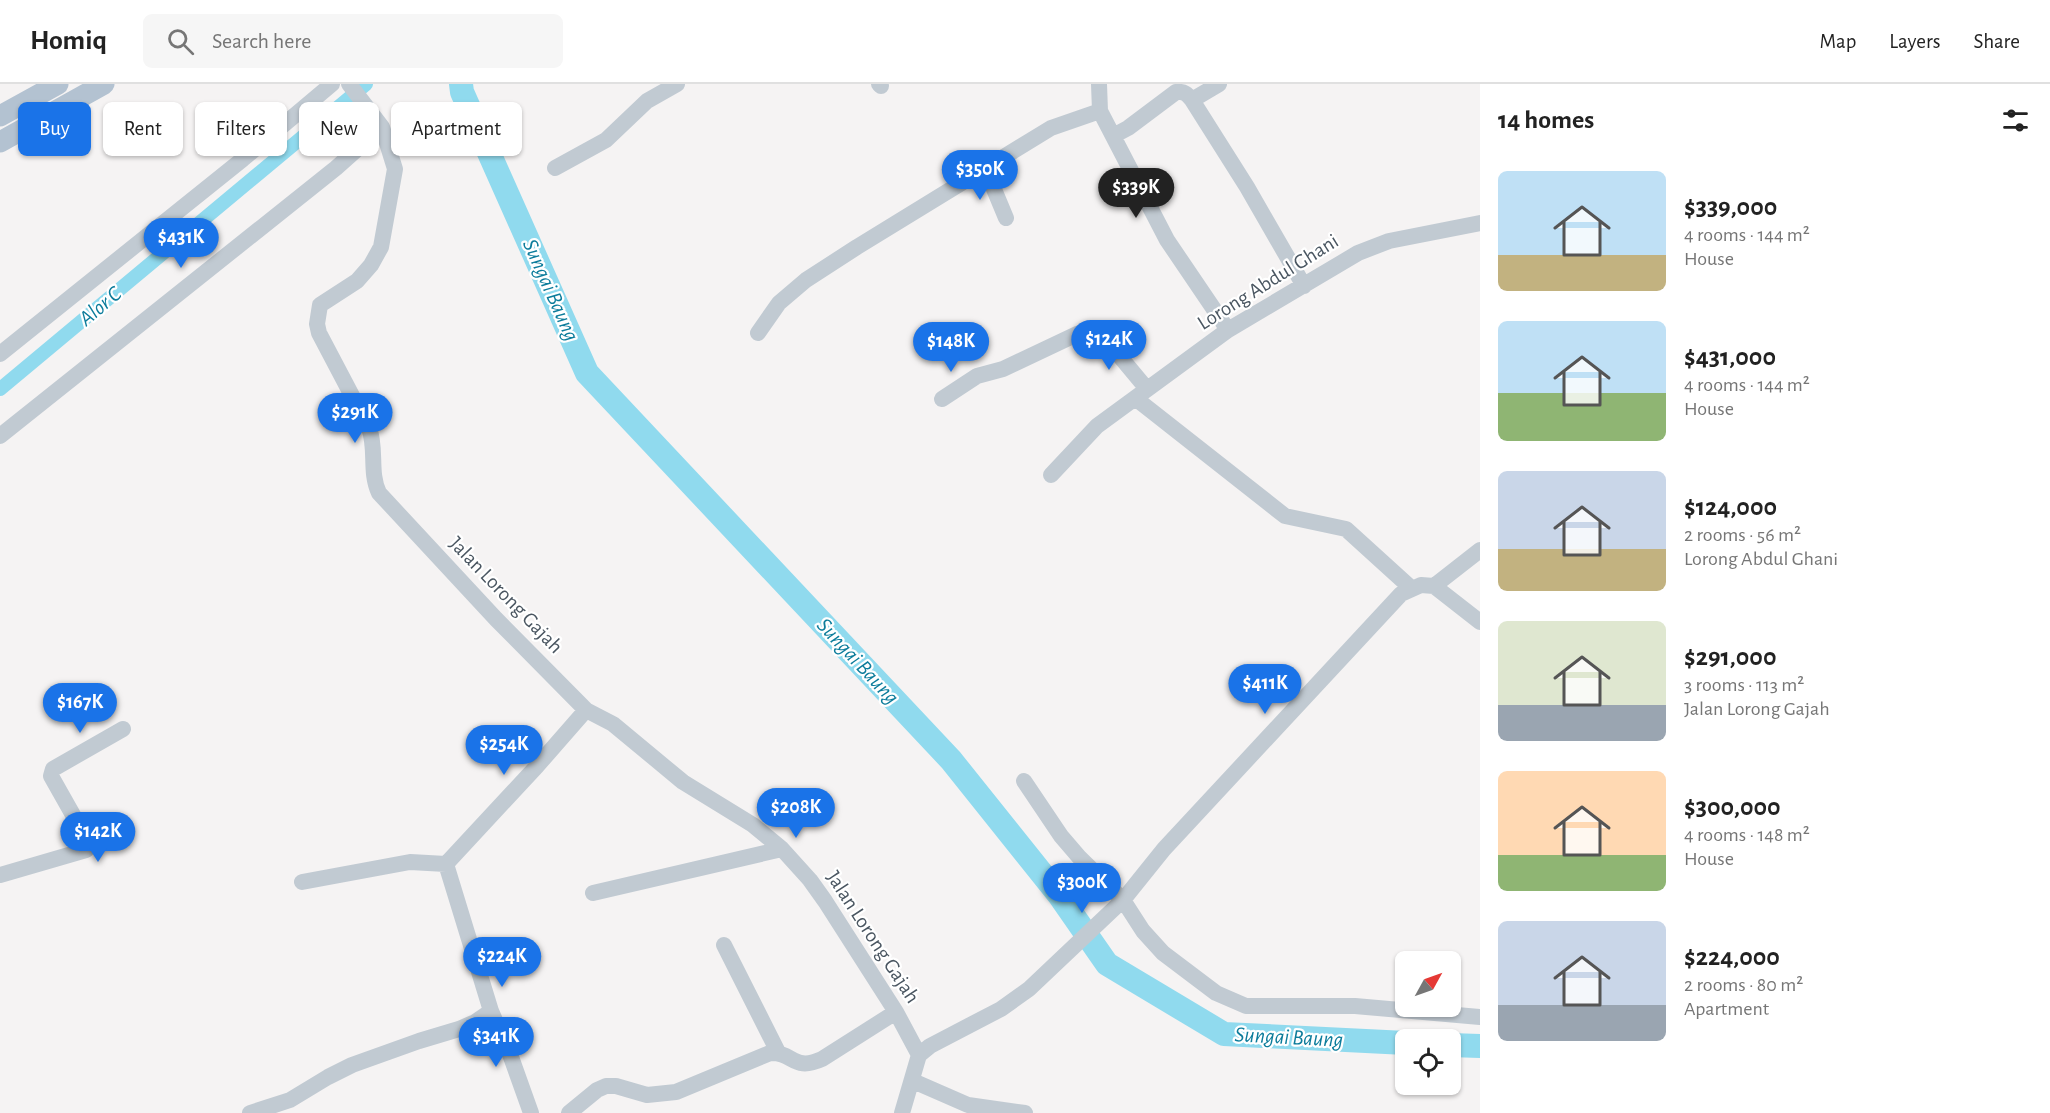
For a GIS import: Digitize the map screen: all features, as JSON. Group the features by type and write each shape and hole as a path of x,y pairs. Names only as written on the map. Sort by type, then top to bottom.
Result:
{"main road":[{"path":"2,111 58,84"},
{"path":"0,142 104,84"}],"street":[{"path":"0,354 243,159 332,84"},
{"name":"Jalan Lorong Gajah","path":"349,84 363,102"},
{"path":"555,168 606,140 647,101 676,84"},
{"path":"1099,84 1100,111 1167,240 1228,330"},
{"path":"1192,100 1219,84"},
{"path":"1113,136 1128,128 1176,92 1181,91 1186,94 1247,187 1304,286"},
{"path":"758,333 777,304 806,280 1051,128 1100,111"},
{"name":"Jalan Lorong Gajah","path":"379,124 395,169 381,247 371,265 357,282 320,305 317,324 319,333 369,428 372,437 373,477 379,493 496,619 586,710 614,723 683,782 753,825 782,849 810,880 896,1012 919,1055"},
{"path":"0,436 336,168 347,156"},
{"path":"986,170 1006,218"},
{"name":"Lorong Abdul Ghani","path":"1051,475 1096,426 1228,330 1358,253 1376,245 1480,223"},
{"path":"942,399 977,376 1003,369 1077,334 1091,330 1102,335 1141,394 1285,516 1346,529 1411,588"},
{"path":"1434,586 1480,550"},
{"path":"902,1113 919,1055 930,1046 1001,1009 1029,989 1122,900 1164,849 1401,594 1421,585 1434,586 1480,622"},
{"path":"446,864 586,710"},
{"path":"0,875 86,850 86,838 51,776 53,769 123,729"},
{"path":"1024,781 1061,836 1122,900 1143,932 1163,953 1216,993 1246,1006 1355,1006 1480,1017"},
{"path":"593,893 782,849"},
{"path":"302,882 410,862 446,864"},
{"path":"446,864 491,1011 511,1057 531,1113"},
{"path":"724,945 778,1052 800,1064 810,1064 822,1059 896,1012"},
{"path":"250,1113 290,1100 352,1065 459,1029 476,1022 491,1011"},
{"path":"569,1113 597,1090 606,1086 616,1086 647,1095 676,1092 770,1053 778,1052"},
{"path":"913,1081 968,1105 1025,1113"}],"waterway":[{"name":"Alor C","path":"0,389 366,84"},
{"name":"Sungai Baung","path":"461,84 462,92 587,373 951,760 1059,895 1107,964 1224,1034 1395,1042"},
{"name":"Sungai Baung","path":"1461,1045 1480,1046"}]}
